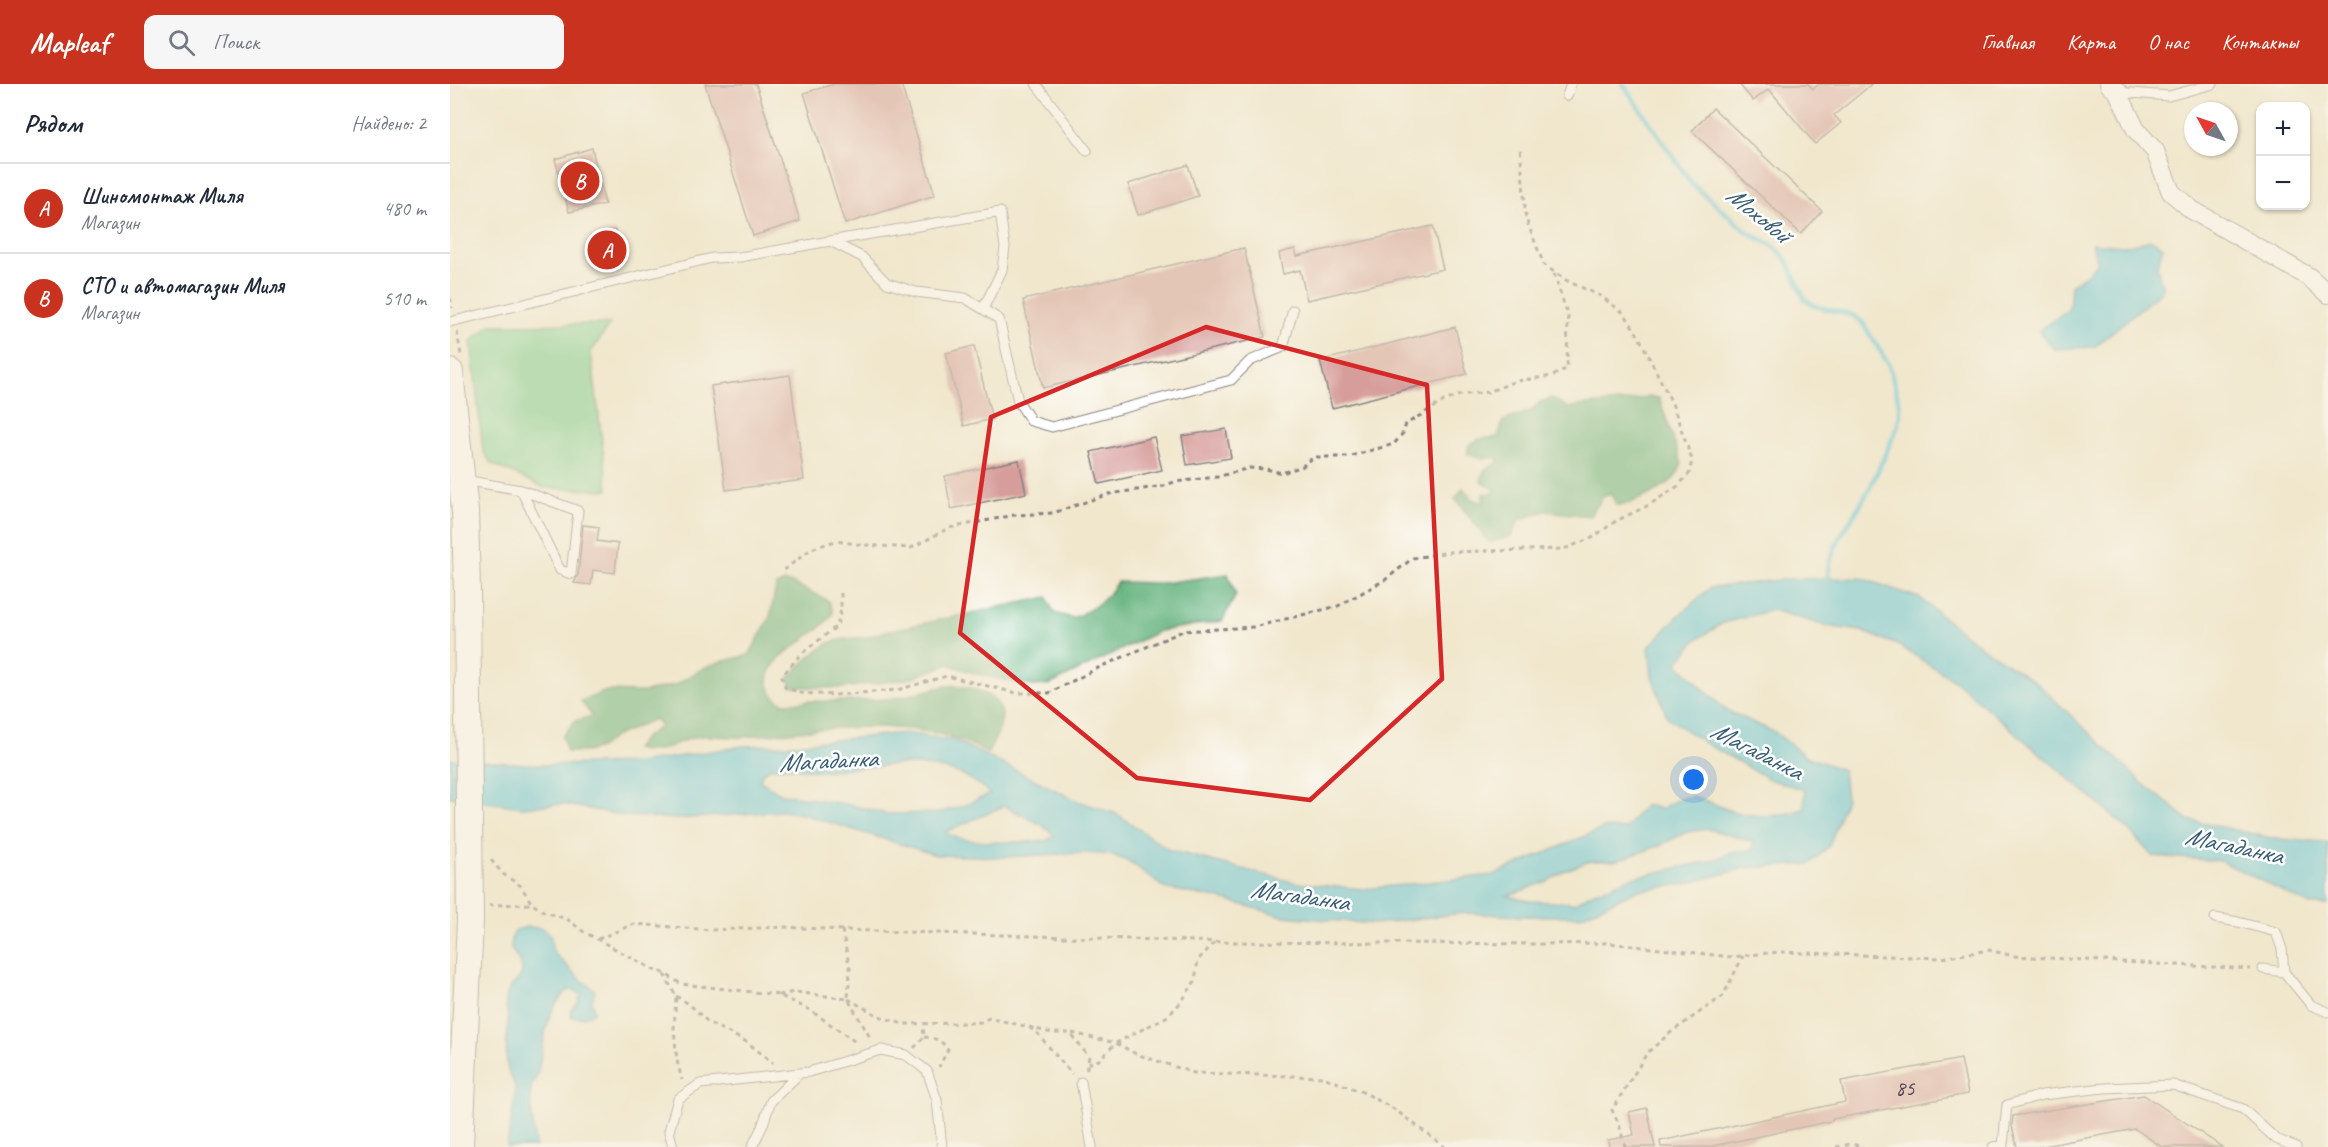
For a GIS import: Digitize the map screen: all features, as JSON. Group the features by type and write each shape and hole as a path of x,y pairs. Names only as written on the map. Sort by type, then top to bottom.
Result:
{"street":[{"path":"2114,88 2136,130 2156,151 2171,192 2192,210 2309,277 2328,294"},
{"path":"450,372 467,548 468,829 459,887 470,921 460,1147"}],"lane":[{"path":"1036,84 1087,151"},
{"path":"1567,96 1572,84"},
{"path":"2114,88 2169,96 2213,84"},
{"path":"450,322 712,258 740,257 1000,212 1005,247 1002,270 983,309"},
{"path":"830,241 862,257 887,283 916,292 965,298 999,319 1018,401 1031,422 1052,427 1231,380 1250,361 1283,347 1293,310"},
{"path":"462,480 521,490 578,511 571,574 560,570 521,490"},
{"path":"2215,918 2238,921 2276,932 2282,949 2284,972 2311,1005 2328,1012"},
{"path":"2264,969 2284,972"},
{"path":"673,1147 669,1131 678,1099 700,1084 800,1073 881,1050 906,1055 927,1071 937,1100 942,1147"},
{"path":"752,1147 771,1101 800,1073"},
{"path":"1081,1081 1092,1147"},
{"path":"1993,1147 2003,1145 2007,1105 2042,1095 2104,1088 2173,1085 2243,1109 2276,1139 2296,1147"}],"path":[{"path":"841,593 841,610 837,626 801,654 782,676 785,687 801,693 835,695 897,690 947,676 1016,693 1049,693 1183,631 1254,627 1338,606 1385,580 1413,558 1450,552 1564,549 1592,538 1616,521 1678,486 1689,474 1692,460 1672,403 1638,335 1624,313 1599,295 1569,282 1544,265 1526,219 1520,146"},
{"path":"784,570 811,549 835,541 911,548 949,528 1015,515 1053,513 1109,494 1217,477 1242,469 1266,469 1282,473 1303,466 1307,461 1317,458 1338,458 1394,444 1403,433 1406,424 1434,405 1460,396 1488,392 1515,381 1553,376 1567,368 1568,316 1554,272"},
{"path":"485,853 503,874 521,886 532,904 545,912 567,919 598,939 681,984 779,995 795,992 848,999 887,1019 903,1024 975,1023 989,1018 1051,1033 1070,1033 1116,1043 1136,1054 1194,1073 1323,1077 1365,1093 1394,1109 1444,1147"},
{"path":"487,905 532,904"},
{"path":"598,939 634,924 711,930 784,927 1216,942 1608,943 1731,957 1778,952 1941,958 1989,950 2013,956 2264,969"},
{"path":"842,930 850,969 848,999 862,1026 881,1050"},
{"path":"1088,1064 1099,1060 1116,1043 1168,1016 1182,1001 1195,981 1198,960 1216,942"},
{"path":"1625,1147 1612,1110 1632,1076 1647,1053 1670,1033 1723,996 1743,956"},
{"path":"664,973 676,996 689,1004 709,1023 747,1042 788,1075"},
{"path":"779,995 810,1010 858,1044"},
{"path":"676,996 674,1029 677,1061 686,1094"},
{"path":"906,1055 924,1037 923,1024"},
{"path":"1029,1026 1081,1081 1089,1057 1070,1033"},
{"path":"924,1037 935,1038 948,1049 937,1070 927,1071"},
{"path":"1836,1147 1852,1143 1863,1147"}],"highlighted area":[{"path":"1206,327 1427,385 1442,679 1310,800 1137,778 960,633 991,417"}],"green space":[{"path":"610,324 591,352 608,490 545,488 492,464 483,451 471,341 490,325"},
{"path":"1648,397 1659,398 1682,464 1671,481 1647,496 1630,503 1616,505 1611,494 1603,497 1590,516 1545,511 1519,520 1512,536 1490,543 1455,499 1463,488 1472,499 1483,503 1483,493 1490,494 1497,491 1481,481 1484,470 1498,463 1497,457 1483,459 1467,454 1469,445 1479,439 1498,437 1503,421 1531,411 1540,402 1553,398 1568,408"},
{"path":"1228,574 1236,595 1222,621 1159,631 1049,685 1032,686 973,673 949,664 912,678 843,688 792,687 789,677 818,650 838,640 870,636 1047,597 1054,613 1073,618 1098,604 1117,582 1163,583"},
{"path":"784,582 792,583 829,601 833,613 817,630 788,651 773,666 768,683 776,698 788,703 866,700 901,697 953,685 971,688 988,695 1000,707 1002,720 988,753 960,740 931,732 868,727 741,737 701,736 660,750 635,749 644,738 661,726 655,719 614,737 600,748 586,752 567,752 562,737 575,721 592,716 581,701 607,691 645,692 675,685 702,669 749,655 770,617 776,586"}],"water":[{"path":"2151,240 2163,247 2157,266 2163,290 2094,347 2054,349 2039,331 2069,309 2071,285 2087,274 2097,262 2092,243 2123,246"},
{"name":"Магаданка","path":"1861,578 1919,598 1980,646 2038,684 2142,783 2189,820 2276,839 2328,842 2328,905 2310,905 2221,861 2152,856 2128,829 1954,680 1900,646 1861,631 1826,626 1772,610 1723,623 1696,640 1677,663 1724,709 1776,733 1805,756 1843,770 1846,799 1829,846 1810,864 1745,868 1685,884 1635,891 1581,916 1464,913 1374,924 1283,916 1221,899 1164,888 1132,863 1112,855 1085,853 1002,857 936,855 802,814 782,811 678,819 626,816 561,804 522,807 450,797 450,759 543,765 638,763 743,746 784,745 904,733 956,741 1078,801 1117,814 1169,850 1297,883 1364,889 1493,875 1604,828 1625,829 1645,805 1661,809 1683,798 1691,797 1735,812 1761,816 1787,814 1804,809 1805,790 1771,780 1705,743 1667,717 1652,676 1649,647 1678,616 1710,588 1788,579","holes":["902,764 949,770 970,779 990,794 963,806 937,813 887,814 851,805 782,794 760,781 762,774 769,768 788,767 820,771","1004,806 1042,825 1055,836 1045,841 994,842 966,839 945,832","1708,829 1754,842 1752,850 1732,852 1711,861 1630,878 1592,893 1575,903 1530,901 1507,896 1548,881 1564,871 1590,861 1615,861 1656,847 1687,832"]},
{"path":"527,927 542,928 550,934 553,952 580,979 595,990 592,1001 594,1012 584,1017 571,1017 571,1010 578,1003 581,995 574,990 568,990 553,1009 546,1030 537,1075 531,1087 535,1147 507,1147 515,1087 507,1064 506,1002 508,992 522,974 519,960 511,949 511,939 516,930"}],"building":[{"path":"705,84 756,84 800,221 753,236"},
{"path":"834,84 901,84 935,195 845,224 804,93"},
{"path":"1739,84 1808,84 1813,89 1819,84 1872,84 1834,115 1841,123 1815,144 1769,89 1753,101"},
{"path":"1713,108 1822,211 1801,234 1692,131"},
{"path":"592,148 605,204 569,212 555,159"},
{"path":"1188,165 1198,196 1138,215 1128,184"},
{"path":"1433,226 1443,269 1307,300 1300,270 1283,274 1279,253 1295,249 1297,256"},
{"path":"615,230 625,263 599,270 590,237"},
{"path":"1244,248 1265,337 1043,388 1023,300"},
{"path":"1455,327 1467,374 1332,408 1320,361"},
{"path":"974,346 992,419 964,426 946,353"},
{"path":"790,375 804,480 726,490 711,386"},
{"path":"1226,429 1231,458 1187,465 1182,436"},
{"path":"1154,437 1162,470 1099,484 1091,452"},
{"path":"1019,460 1026,493 951,509 945,476"},
{"path":"583,525 599,527 597,541 618,544 615,573 593,570 591,585 574,583 578,575"},
{"path":"1961,1059 1968,1094 1832,1119 1832,1121 1708,1147 1661,1147 1660,1141 1845,1102 1841,1081"},
{"path":"2144,1095 2222,1147 2162,1147 2135,1129 2038,1147 2017,1147 2012,1126 2013,1116"},
{"path":"1647,1108 1655,1147 1609,1147 1608,1140 1634,1135 1629,1112"}],"waterway":[{"name":"Моховой","path":"1623,84 1692,184 1749,233 1772,245 1781,253 1789,264 1804,298 1814,306 1852,315 1862,322 1889,365 1899,402 1898,426 1870,487 1835,548 1828,571 1828,584"}],"place":[{"name":"СТО и автомагазин Миля","path":"580,181"},
{"name":"Шиномонтаж Миля","path":"607,250"}]}
